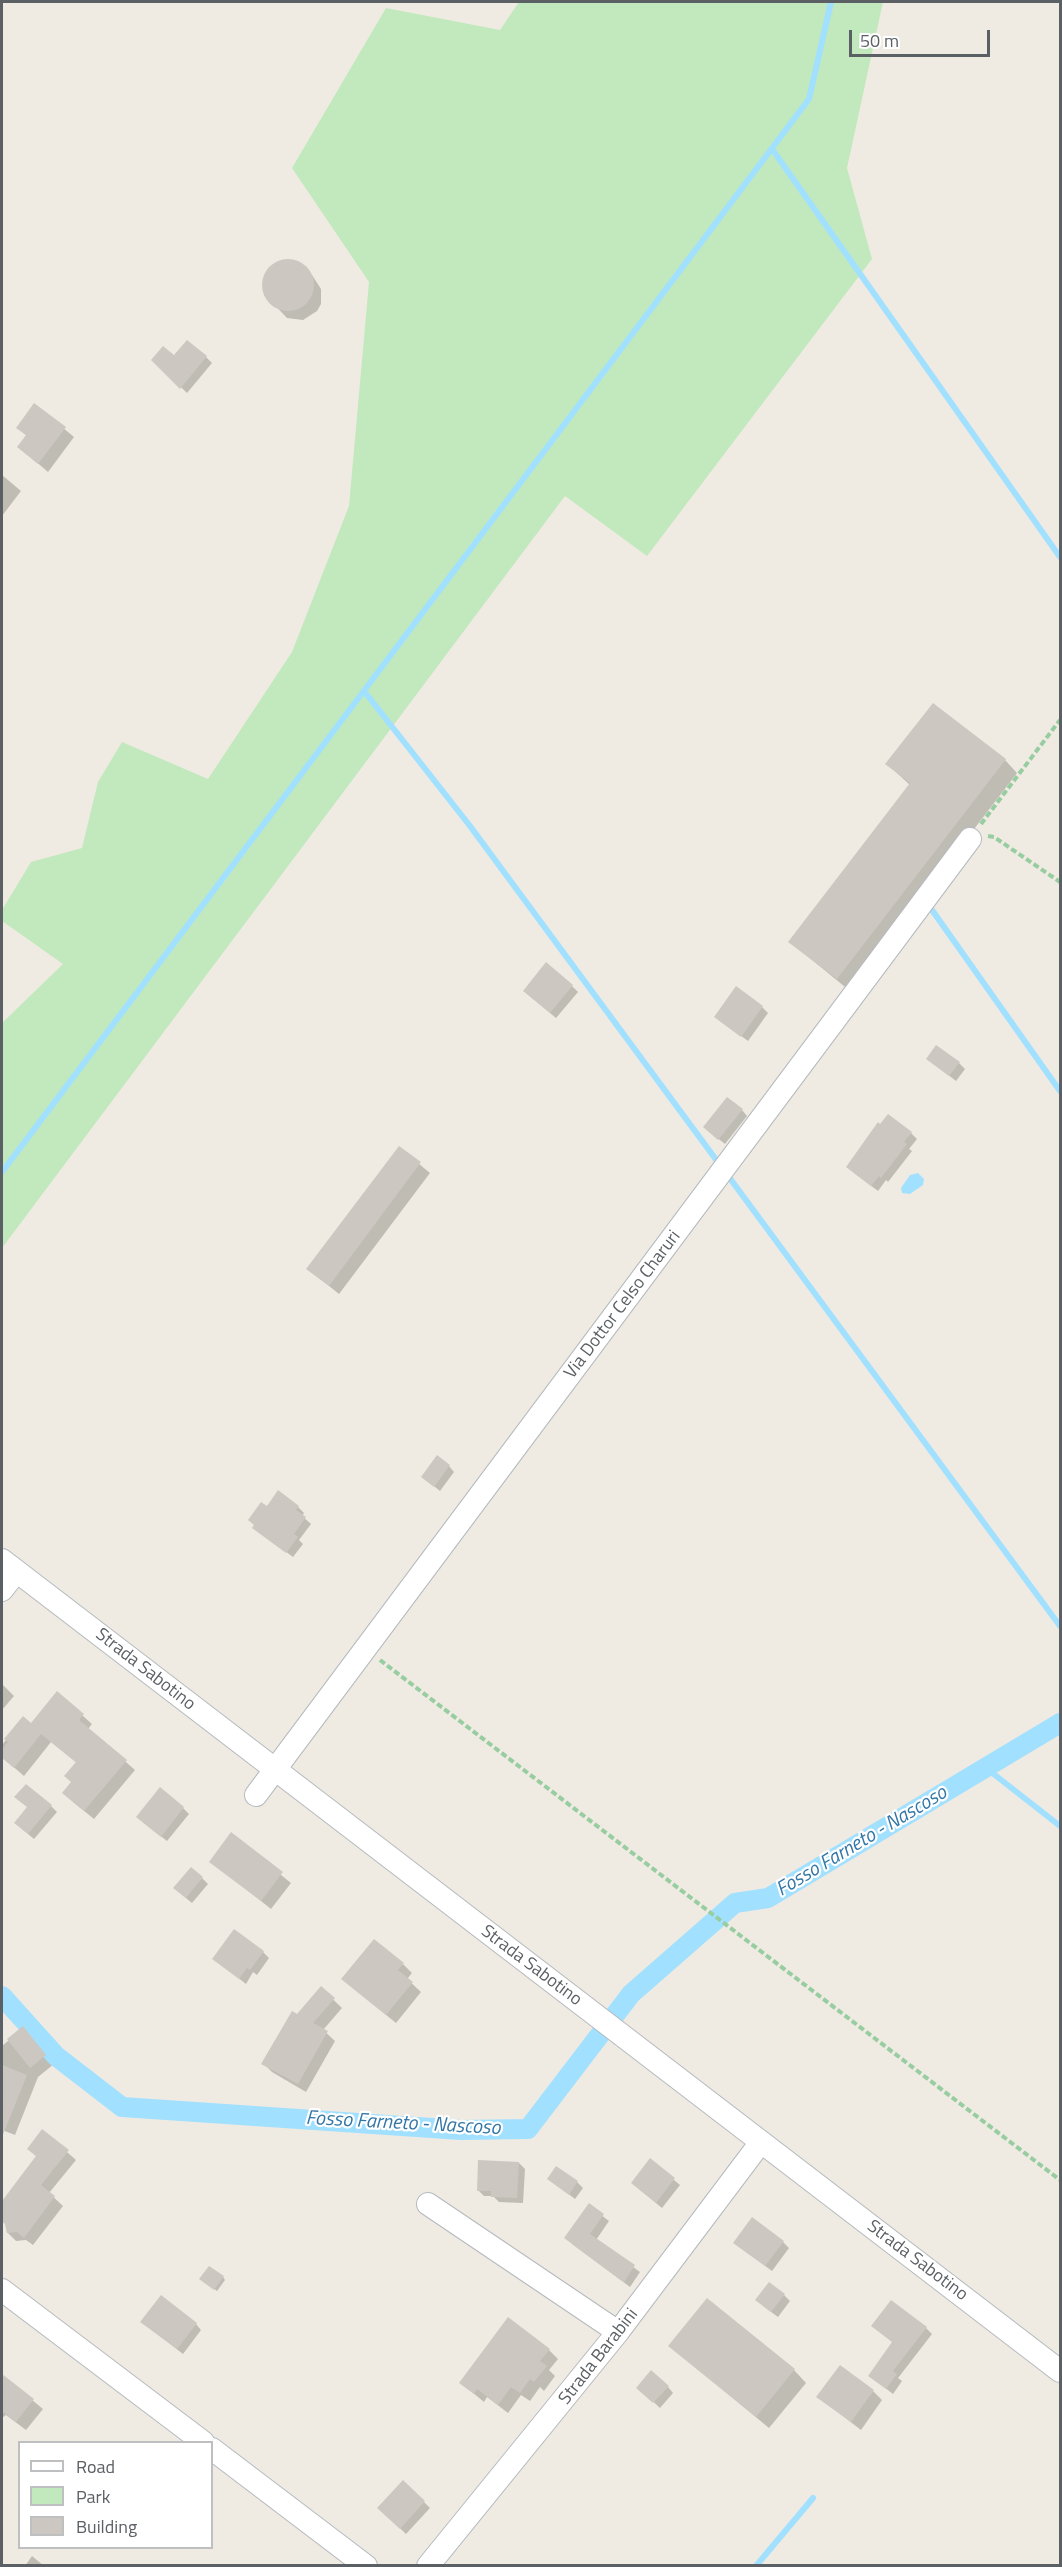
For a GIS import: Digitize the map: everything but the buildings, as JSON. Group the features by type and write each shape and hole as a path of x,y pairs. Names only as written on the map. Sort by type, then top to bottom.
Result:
{"street":[{"name":"Via Dottor Celso Charuri","path":"256,1795 970,839"},
{"path":"2,1590 9,1566"},
{"name":"Strada Sabotino","path":"9,1566 1060,2371"},
{"name":"Strada Barabini","path":"428,2565 618,2332 761,2142"},
{"path":"428,2204 618,2332"},
{"path":"2,2290 202,2441"},
{"path":"213,2450 366,2565"}],"path":[{"path":"970,839 1060,720"},
{"path":"970,839 983,836 994,837 1060,882"},
{"path":"365,1649 1060,2180"}],"green space":[{"path":"519,2 883,2 847,168 872,259 647,556 565,496 2,1248 2,1023 63,964 2,921 2,910 31,862 82,848 98,782 122,742 208,779 292,652 349,506 369,282 292,168 386,8 500,30"}],"water":[{"path":"918,1173 924,1179 923,1185 910,1194 902,1193 901,1188 910,1175"}],"waterway":[{"path":"2,1172 809,99 831,2"},
{"path":"772,149 1060,557"},
{"path":"364,691 470,826 720,1165"},
{"path":"932,910 1060,1091"},
{"path":"726,1173 1060,1626"},
{"name":"Fosso Farneto - Nascoso","path":"2,1996 56,2056 122,2107 461,2130 528,2129 631,1994 735,1903 768,1898 1060,1723"},
{"path":"986,1768 1060,1826"},
{"path":"756,2566 813,2498"}]}
